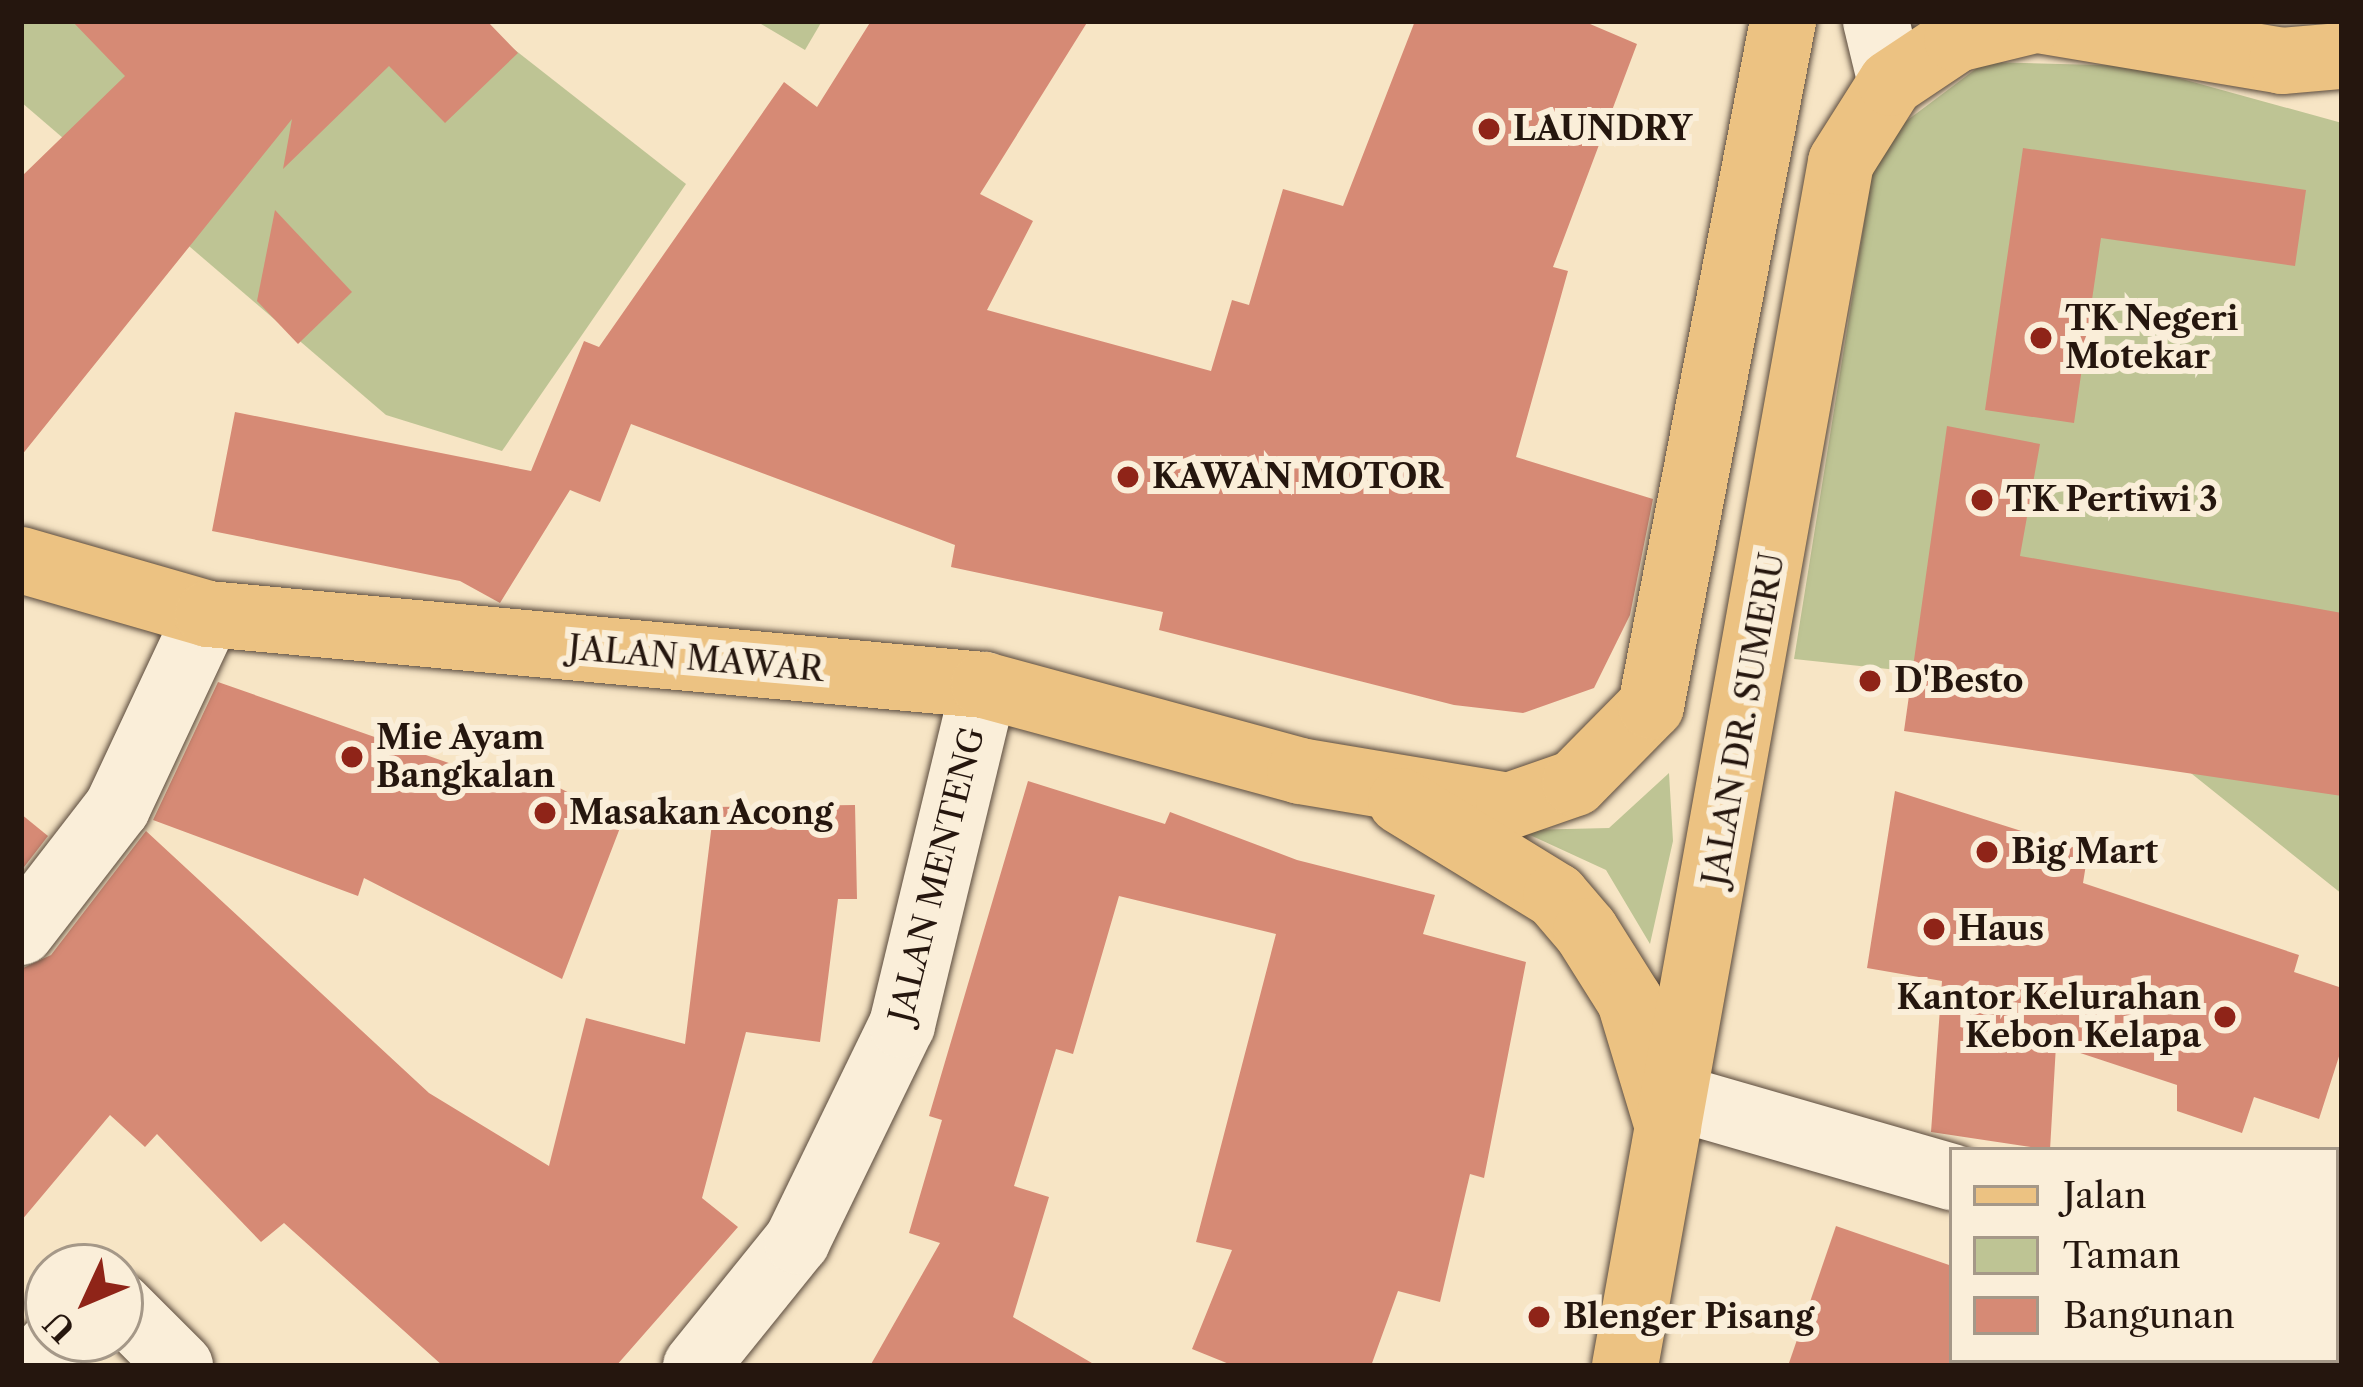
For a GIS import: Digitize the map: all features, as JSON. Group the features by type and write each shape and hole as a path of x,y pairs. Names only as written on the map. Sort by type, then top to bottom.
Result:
{"main road":[{"path":"1366,782 1509,806 1575,783 1651,706 1783,21"},
{"path":"1891,83 1957,38 2031,21"},
{"path":"2044,21 2282,62 2342,56"},
{"name":"JALAN DR. SUMERU","path":"1625,1366 1674,1115 1841,162 1891,83"},
{"name":"JALAN MAWAR","path":"21,560 208,614 984,685 1366,782"},
{"path":"1366,782 1556,896 1630,1001 1674,1115"}],"street":[{"path":"1876,21 1891,83"},
{"path":"21,932 117,808 208,614"},
{"name":"JALAN MENTENG","path":"696,1366 797,1241 902,1025 984,685"},
{"path":"1674,1115 1949,1176"},
{"path":"144,1330 180,1366"}],"green space":[{"path":"21,21 478,21 686,184 502,451 386,415 21,102"},
{"path":"756,21 822,21 805,50"},
{"path":"1985,62 2135,66 2342,123 2342,894 2087,690 1794,659 1877,143"},
{"path":"1669,773 1673,841 1650,944 1606,870 1519,830 1609,828"},
{"path":"2342,1147 2342,1366 2286,1366 2339,1363"}],"building":[{"path":"72,21 487,21 518,53 445,123 389,66 283,169 292,119 21,456 21,177 125,76"},
{"path":"871,21 1088,21 980,194 1033,221 987,310 1211,371 1232,300 1249,305 1283,189 1343,206 1415,21 1583,21 1637,44 1553,267 1568,271 1516,457 1653,499 1630,615 1594,688 1523,713 1454,705 1159,630 1163,612 951,567 955,545 631,424 600,502 570,490 500,603 460,581 212,531 235,412 531,471 584,341 599,347 784,82 817,107"},
{"name":"TK Negeri Motekar","path":"2023,148 2306,190 2295,266 2101,238 2074,423 1985,410"},
{"path":"275,210 352,292 298,344 257,301"},
{"path":"1947,426 2040,444 2020,556 2342,613 2342,796 1904,731"},
{"path":"218,682 503,782 512,764 623,820 562,979 364,878 358,896 153,820"},
{"path":"1028,781 1165,824 1170,812 1297,860 1435,895 1423,934 1526,962 1484,1178 1470,1174 1440,1302 1398,1291 1371,1366 1234,1366 1192,1349 1232,1250 1196,1242 1276,934 1119,896 1073,1054 1056,1049 1014,1186 1049,1197 1013,1317 1097,1366 870,1366 940,1243 909,1233 942,1120 929,1116"},
{"path":"1895,791 2088,852 2083,883 2299,955 2294,972 2342,988 2342,1047 2319,1119 2254,1097 2242,1133 2177,1111 2177,1085 2056,1045 2050,1147 1931,1132 1942,981 1867,968"},
{"path":"855,805 857,899 838,899 820,1042 746,1032 702,1198 738,1227 616,1366 443,1366 284,1223 261,1242 157,1134 145,1147 110,1115 21,1221 21,969 51,955 146,831 429,1093 549,1166 586,1018 685,1044 714,807"},
{"path":"21,814 48,836 21,871"},
{"path":"1836,1226 1949,1265 1952,1366 1788,1366"}],"place":[{"name":"LAUNDRY","path":"1489,129"},
{"name":"TK Negeri Motekar","path":"2041,338"},
{"name":"KAWAN MOTOR","path":"1128,477"},
{"name":"TK Pertiwi 3","path":"1982,500"},
{"name":"D'Besto","path":"1870,681"},
{"name":"Mie Ayam Bangkalan","path":"352,757"},
{"name":"Masakan Acong","path":"545,813"},
{"name":"Big Mart","path":"1987,852"},
{"name":"Haus","path":"1934,929"},
{"name":"Kantor Kelurahan Kebon Kelapa","path":"2225,1017"},
{"name":"Blenger Pisang","path":"1539,1317"}]}
